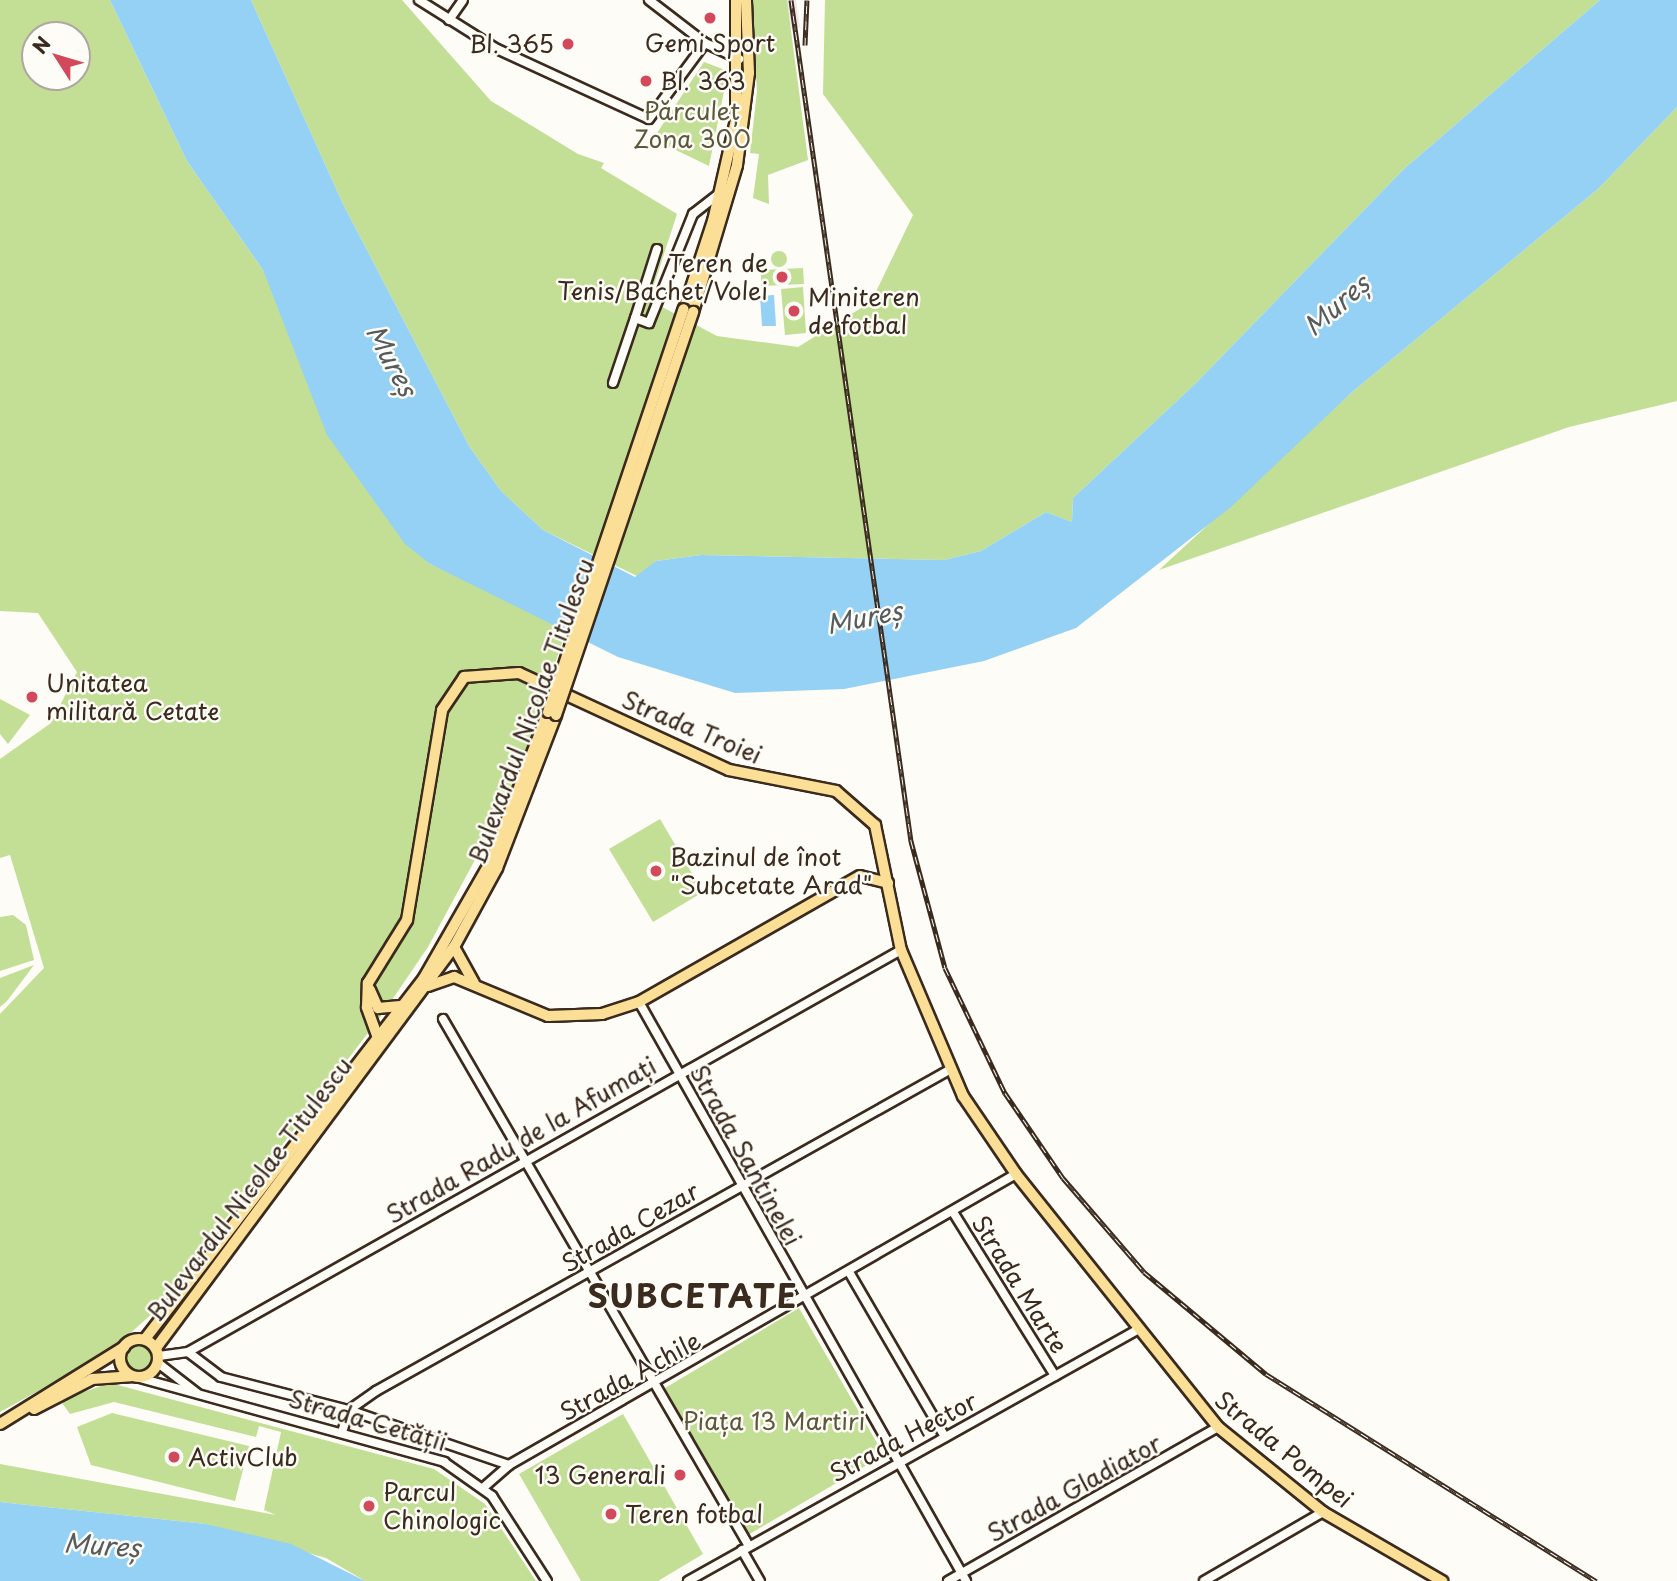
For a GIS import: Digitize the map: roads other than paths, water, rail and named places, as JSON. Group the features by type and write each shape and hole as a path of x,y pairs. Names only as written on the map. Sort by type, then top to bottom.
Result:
{"main road":[{"name":"Bulevardul Nicolae Titulescu","path":"688,311 721,192 739,59 736,0"},
{"name":"Bulevardul Nicolae Titulescu","path":"158,1355 428,986 454,947 497,868 737,165 749,73 746,0"},
{"name":"Strada Troiei","path":"368,983 413,903 442,709 456,685 472,674 519,673 729,770 836,791 869,815 888,883 901,950 951,1069 1016,1174 1050,1217"},
{"name":"Bulevardul Nicolae Titulescu","path":"145,1339 403,1006 491,862 552,713"},
{"path":"428,986 454,977 474,983 548,1016 602,1014 639,1002 860,876 888,883"},
{"path":"454,947 474,983"},
{"path":"368,983 378,1008 403,1006"},
{"path":"368,983 369,1015 378,1038"},
{"name":"Strada Pompei","path":"1050,1217 1137,1330 1218,1427 1323,1512 1442,1581"},
{"name":"Strada Cetății","path":"145,1339 158,1355 150,1374 92,1378 0,1425 124,1347 145,1339"},
{"path":"124,1347 120,1361 133,1376"}],"street":[{"path":"419,0 449,20 649,119 705,43"},
{"path":"449,20 463,0"},
{"path":"649,0 705,43 739,59"},
{"path":"635,318 649,323 693,214 721,192"},
{"path":"613,383 657,249"},
{"name":"Strada Radu de la Afumați","path":"158,1355 188,1352 901,950"},
{"name":"Strada Santinelei","path":"639,1002 802,1300 964,1577"},
{"path":"443,1019 746,1548 760,1581"},
{"name":"Strada Cezar","path":"349,1410 951,1069"},
{"name":"Strada Achile","path":"484,1487 509,1465 653,1386 1016,1174"},
{"name":"Strada Marte","path":"953,1212 1055,1376"},
{"path":"849,1272 945,1437"},
{"name":"Strada Hector","path":"688,1581 896,1460 945,1437 1137,1330"},
{"path":"188,1352 221,1377 349,1410 509,1465"},
{"name":"Strada Cetății","path":"158,1355 177,1384 206,1397"},
{"name":"Strada Cetății","path":"133,1376 444,1462 484,1487 547,1581"},
{"path":"341,1432 349,1410"},
{"name":"Strada Gladiator","path":"948,1581 964,1577 1218,1427"},
{"path":"1204,1581 1323,1512"}],"water":[{"name":"Mureș","path":"110,0 251,0 343,204 469,446 501,491 543,530 635,577 656,561 701,555 944,560 981,551 1046,512 1072,522 1073,498 1195,384 1404,169 1600,0 1677,0 1677,107 1598,189 1351,393 1231,507 1076,628 984,661 844,689 735,693 618,657 430,564 405,544 327,435 263,270 187,161"},
{"path":"774,295 776,326 762,326 760,296"},
{"name":"Mureș","path":"0,1502 206,1524 291,1544 365,1581 0,1581"}],"railway":[{"path":"791,0 911,841 945,968 1005,1093 1063,1178 1144,1272 1266,1374 1596,1581"},
{"path":"805,45 807,0"}],"place":[{"name":"Gemi Sport","path":"710,18"},
{"name":"Bl. 365","path":"568,44"},
{"name":"Bl. 363","path":"646,81"},
{"name":"Teren de Tenis/Bachet/Volei","path":"782,277"},
{"name":"Miniteren de fotbal","path":"794,311"},
{"name":"Unitatea militară Cetate","path":"32,697"},
{"name":"Bazinul de înot \"Subcetate Arad\"","path":"656,871"},
{"name":"ActivClub","path":"174,1457"},
{"name":"13 Generali","path":"680,1475"},
{"name":"Parcul Chinologic","path":"369,1506"},
{"name":"Teren fotbal","path":"611,1514"}],"district":[{"name":"SUBCETATE","path":"693,1295"}],"park label":[{"name":"Părculeț Zona 300","path":"692,125"},
{"name":"Piața 13 Martiri","path":"774,1421"}]}
